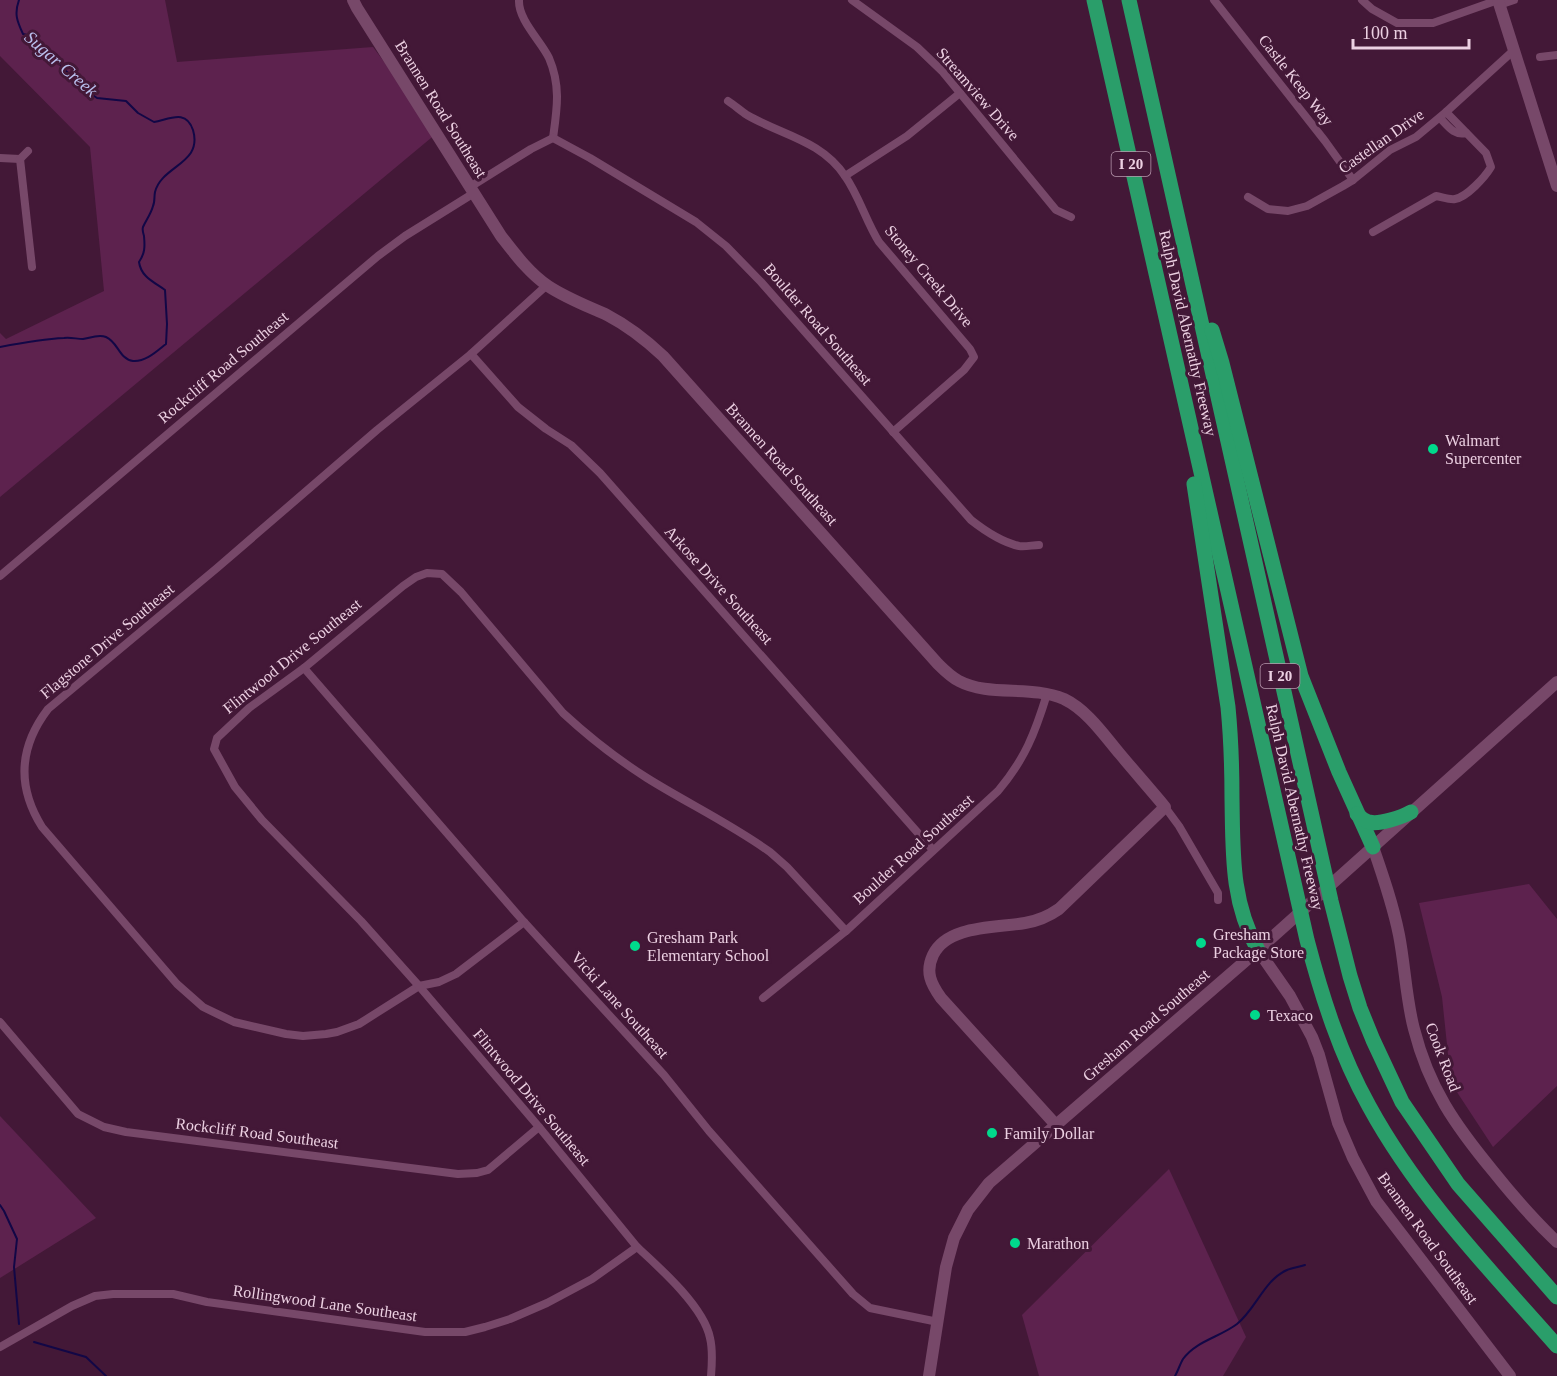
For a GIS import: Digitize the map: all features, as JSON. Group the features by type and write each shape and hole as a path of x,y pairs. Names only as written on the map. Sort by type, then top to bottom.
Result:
{"highway":[{"name":"Ralph David Abernathy Freeway","path":"1094,0 1307,940 1324,1003 1348,1064 1368,1105 1414,1179 1450,1224 1557,1346"},
{"name":"Ralph David Abernathy Freeway","path":"1129,0 1331,901 1360,1008 1402,1102 1431,1146 1458,1184 1557,1297"},
{"path":"1181,233 1222,363 1300,676 1339,772 1373,847"},
{"path":"1168,327 1228,707 1231,741 1233,854 1237,892 1244,921 1258,950"},
{"path":"1357,814 1365,821 1374,823 1411,812"}],"street":[{"name":"Brannen Road Southeast","path":"353,0 472,190 525,267 547,285 622,324 663,356 949,674 974,686 1047,694 1064,699 1081,710 1179,826 1218,893 1218,900"},
{"path":"519,0 518,5 523,17 548,57 556,79 558,92 553,138"},
{"name":"Streamview Drive","path":"852,0 917,47 942,71 1056,210 1071,217"},
{"name":"Castle Keep Way","path":"1214,0 1326,141 1353,180"},
{"path":"1362,0 1372,9 1397,23 1433,23 1498,0 1505,3 1514,0"},
{"path":"1498,0 1557,186"},
{"name":"Castellan Drive","path":"1248,197 1268,209 1288,211 1307,206 1353,180 1390,150 1416,137 1513,51"},
{"path":"1540,57 1557,55"},
{"path":"845,176 907,136 960,93"},
{"name":"Stoney Creek Drive","path":"728,101 748,115 814,146 832,161 845,176 879,242 977,357 893,432"},
{"path":"1373,232 1436,196 1456,199 1467,193 1486,176 1491,167 1486,153 1466,133 1455,133 1443,115"},
{"name":"Rockcliff Road Southeast","path":"0,576 378,256 531,149 553,138"},
{"name":"Boulder Road Southeast","path":"553,138 696,222 726,246 761,282 965,513 983,529 999,538 1020,546 1039,545"},
{"path":"0,158 20,159 28,151"},
{"path":"20,159 32,267"},
{"name":"Flagstone Drive Southeast","path":"524,922 456,974 439,982 419,986 359,1024 326,1034 303,1036 245,1025 213,1012 194,1000 177,984 42,827 27,796 24,774 34,729 48,709 377,430 471,354 547,285"},
{"name":"Arkose Drive Southeast","path":"471,354 518,407 571,445 600,473 933,850"},
{"name":"Flintwood Drive Southeast","path":"711,1376 710,1338 703,1319 681,1291 637,1247 419,986 361,921 262,820 235,787 214,749 217,738 249,708 304,668 409,581 427,573 442,574 461,592 572,721 633,768 770,852 787,867 846,931"},
{"name":"Vicki Lane Southeast","path":"304,668 524,922 664,1075 729,1155 854,1294 870,1308 938,1322"},
{"name":"Gresham Road Southeast","path":"929,1376 946,1267 954,1238 966,1213 989,1183 1258,950 1557,682"},
{"name":"Boulder Road Southeast","path":"763,998 846,931 984,805 1008,779 1033,738 1047,694"},
{"path":"1056,1125 941,998 931,984 929,969 931,958 936,948 949,937 966,932 1027,923 1048,916 1059,909 1165,807"},
{"name":"Cook Road","path":"1373,847 1399,934 1413,1026 1426,1068 1454,1121 1467,1139 1506,1188 1557,1242"},
{"name":"Brannen Road Southeast","path":"1258,950 1290,996 1312,1037 1338,1123 1353,1158 1376,1201 1510,1376"},
{"name":"Rockcliff Road Southeast","path":"0,1022 78,1114 115,1130 458,1174 488,1170 539,1127"},
{"name":"Rollingwood Lane Southeast","path":"0,1347 72,1306 94,1296 112,1294 173,1294 207,1302 425,1332 465,1332 510,1319 547,1303 592,1279 637,1247"}],"shaded area":[{"path":"0,0 165,0 177,62 373,47 437,133 0,497 0,333 6,339 104,291 90,147 0,56"},
{"path":"1529,884 1557,919 1557,1086 1493,1147 1451,1083 1442,997 1419,903"},
{"path":"0,1116 96,1218 0,1278"},
{"path":"1169,1169 1246,1337 1223,1376 1039,1376 1022,1315"}],"waterway":[{"name":"Sugar Creek","path":"0,347 48,339 83,339 103,336 110,339 128,360 138,361 147,358 166,344 165,290 142,272 139,262 144,250 143,228 152,209 159,183 187,157 195,141 190,124 182,117 154,122 138,113 126,101 97,98 84,89 40,43 32,36 23,34 17,17 19,0"},
{"path":"0,1205 17,1239 14,1267 19,1324"},
{"path":"1175,1376 1188,1353 1201,1343 1237,1324 1279,1275 1305,1265"},
{"path":"34,1342 86,1357 106,1376"}],"place":[{"name":"Walmart Supercenter","path":"1433,449"},
{"name":"Gresham Package Store","path":"1201,943"},
{"name":"Gresham Park Elementary School","path":"635,946"},
{"name":"Texaco","path":"1255,1015"},
{"name":"Family Dollar","path":"992,1133"},
{"name":"Marathon","path":"1015,1243"}]}
